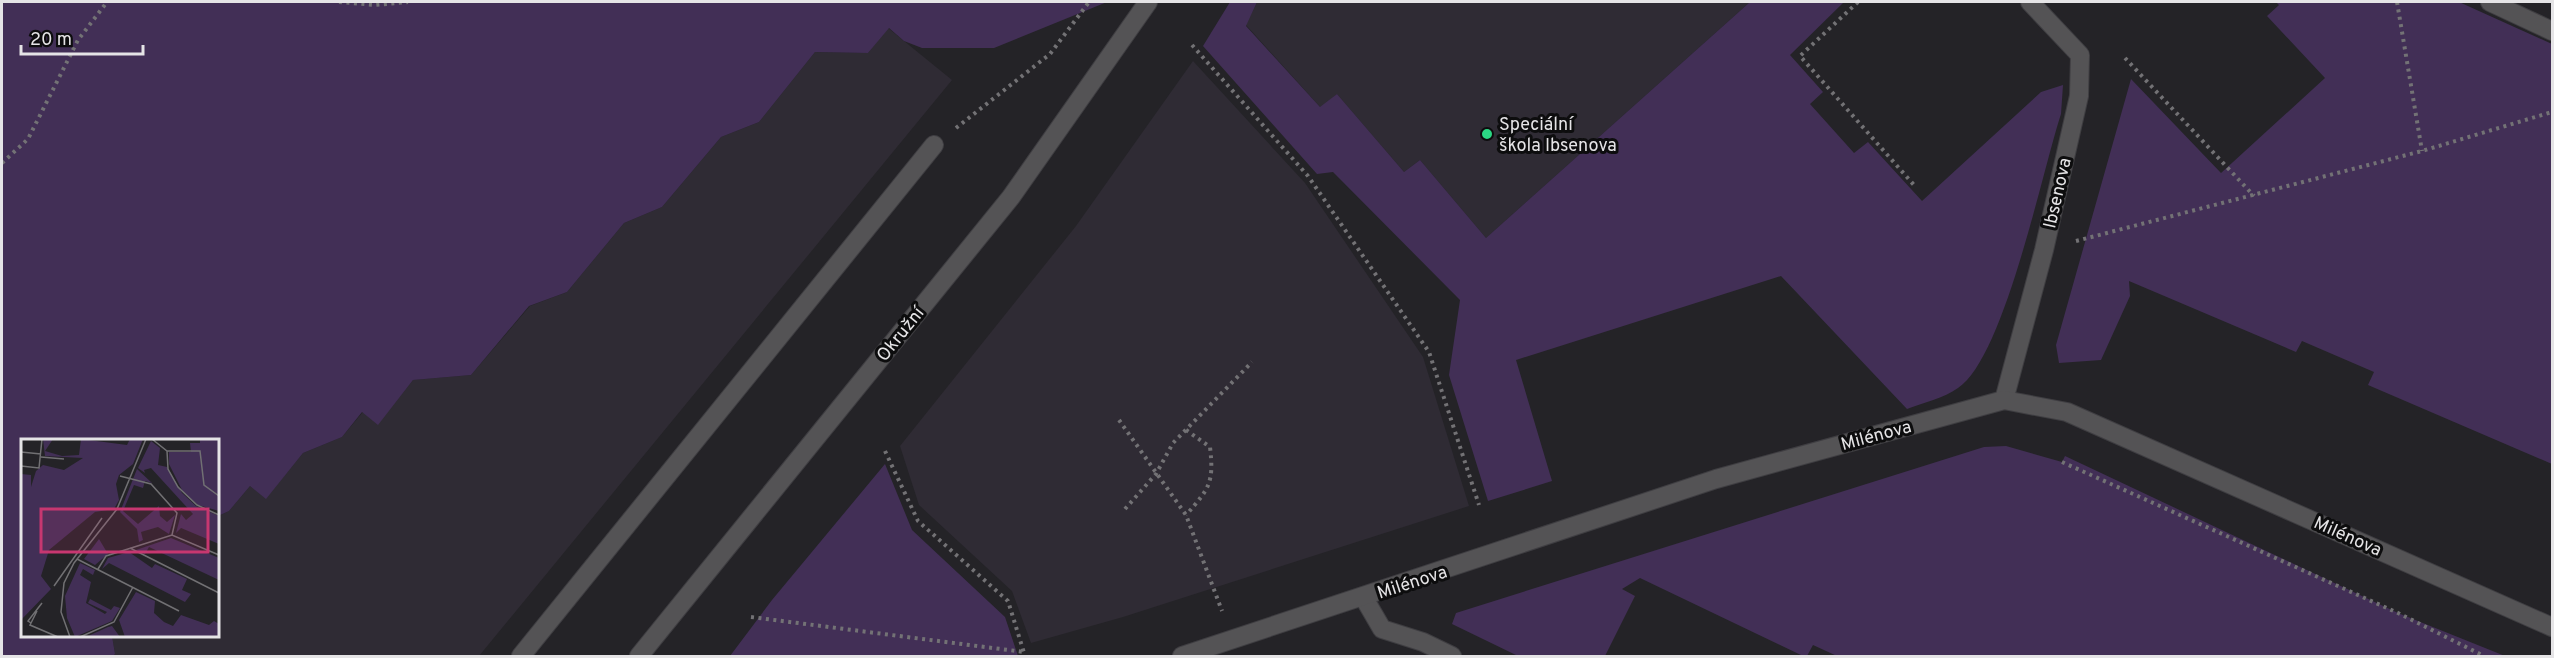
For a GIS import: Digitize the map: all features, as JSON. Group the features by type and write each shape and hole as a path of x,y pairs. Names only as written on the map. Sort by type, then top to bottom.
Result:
{"street":[{"name":"Okružní","path":"639,657 1011,197 1148,2"},
{"name":"Ibsenova","path":"2004,400 2044,250 2079,96 2080,55 2030,2"},
{"path":"2490,2 2553,31"},
{"path":"521,657 934,145"},
{"name":"Milénova","path":"1182,657 1716,479 2004,400 2067,412 2553,627"},
{"path":"1364,598 1382,629 1423,642 1452,657"}],"path":[{"path":"2,164 28,139 78,40 107,2"},
{"path":"339,2 375,5 408,2"},
{"path":"934,145 1005,93 1050,54 1089,2"},
{"path":"1858,2 1800,56 1914,184"},
{"path":"2397,2 2422,151"},
{"path":"1192,45 1308,176 1429,352 1479,505"},
{"path":"2125,58 2254,196"},
{"path":"2072,242 2422,151 2553,112"},
{"path":"1125,509 1156,474 1173,443 1252,362"},
{"path":"1119,420 1186,515 1233,640"},
{"path":"1186,430 1210,447 1213,474 1201,499 1186,515"},
{"path":"751,617 1025,654 1008,601 918,521 885,451"},
{"path":"2062,462 2398,613 2484,657"}],"shaded area":[{"path":"2,2 1107,2 994,48 922,48 904,41 889,28 868,53 815,52 759,122 721,137 662,207 624,223 567,292 529,306 471,375 413,380 378,425 362,412 342,437 303,453 266,499 250,486 229,511 219,516 219,439 21,439 21,637 112,637 115,654 113,656 2,656"},
{"path":"1230,2 1257,2 1246,26 1320,107 1337,94 1404,172 1420,160 1486,238 1750,2 1844,2 1790,55 1823,92 1810,104 1854,153 1868,142 1922,201 2041,92 2063,85 2061,114 2020,262 2006,303 1991,341 1975,370 1958,388 1907,409 1781,276 1516,360 1552,481 1488,501 1449,375 1460,300 1333,172 1317,174 1203,46"},
{"name":"Speciální škola Ibsenova","path":"1257,2 1750,2 1486,238 1420,160 1404,172 1337,94 1321,108 1246,25"},
{"path":"2276,2 2459,2 2552,44 2552,464 2368,385 2374,372 2302,341 2296,352 2129,281 2130,296 2101,360 2059,363 2056,345 2131,79 2221,173 2325,78 2267,16 2279,5"},
{"path":"888,28 952,80 479,656 113,656 115,654 112,637 219,637 219,516 229,511 250,486 266,498 303,453 342,437 363,412 378,424 413,380 471,375 530,306 567,292 624,223 662,207 721,137 759,122 815,52 868,53"},
{"path":"1193,61 1305,183 1423,357 1469,506 1123,617 1031,643 1012,591 919,505 900,446 1076,226"},
{"path":"2006,446 2062,462 2065,456 2398,613 2505,656 1837,656 1813,645 1807,656 1803,656 1640,578 1622,589 1635,596 1605,656 1518,656 1452,624 1456,613 1984,447"},
{"path":"885,464 912,530 1005,617 1018,656 730,656 772,600"}],"place":[{"name":"Speciální škola Ibsenova","path":"1487,134"}]}
